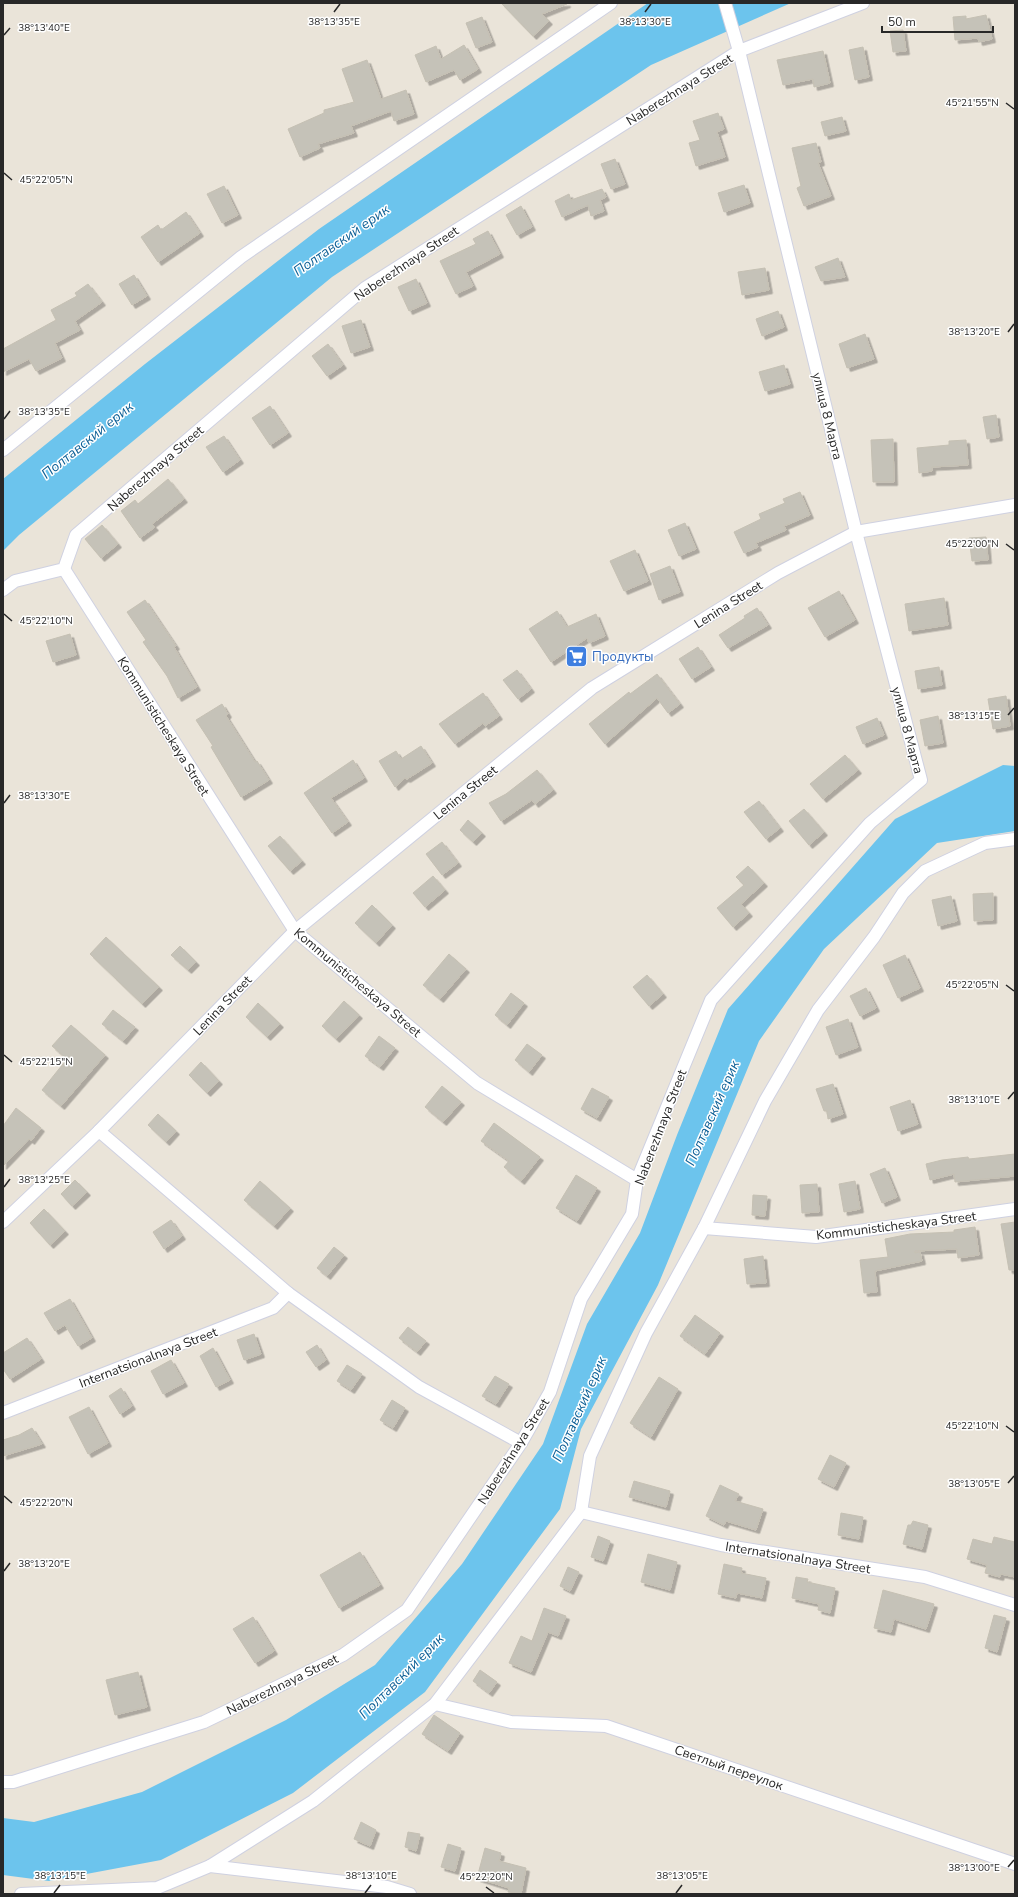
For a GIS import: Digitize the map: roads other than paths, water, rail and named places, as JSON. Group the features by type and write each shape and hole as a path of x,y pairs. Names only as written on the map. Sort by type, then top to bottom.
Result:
{"street":[{"path":"3,450 241,257 611,3"},
{"name":"улица 8 Марта","path":"725,3 856,532 921,780"},
{"name":"Naberezhnaya Street","path":"64,569 76,535 365,288 738,51 863,3"},
{"name":"Lenina Street","path":"3,1222 99,1131 295,931 592,688 778,573 856,532 1015,505"},
{"path":"3,590 15,581 64,569"},
{"name":"Kommunisticheskaya Street","path":"64,569 295,931 477,1083 637,1180"},
{"name":"Naberezhnaya Street","path":"3,1782 13,1782 204,1722 343,1655 407,1610 521,1443 550,1392 581,1299 632,1214 637,1180 711,1000 870,823 921,780"},
{"path":"21,1894 156,1891 210,1866 313,1801 436,1704 581,1512 590,1456 646,1333 704,1228 765,1101 818,1010 874,937 903,893 925,871 984,843 1015,838"},
{"path":"99,1131 288,1293 418,1386 521,1443"},
{"name":"Kommunisticheskaya Street","path":"704,1228 816,1236 1015,1209"},
{"name":"Internatsionalnaya Street","path":"3,1413 273,1308 288,1293"},
{"name":"Internatsionalnaya Street","path":"581,1512 721,1545 925,1577 1015,1605"},
{"name":"Светлый переулок","path":"436,1704 511,1722 606,1726 1015,1864"},
{"path":"210,1866 387,1887 410,1894"}],"water":[{"name":"Полтавский ерик","path":"648,3 791,3 651,65 332,277 19,535 3,551 3,479 145,364 319,229"},
{"name":"Полтавский ерик","path":"1003,765 1015,766 1015,831 937,843 824,949 759,1041 658,1285 581,1429 560,1509 425,1692 293,1793 161,1860 49,1881 3,1875 3,1818 34,1822 142,1792 286,1720 375,1665 462,1564 543,1444 587,1324 640,1233 677,1135 728,1009 895,819"}],"place":[{"name":"Продукты","path":"576,656"}]}
